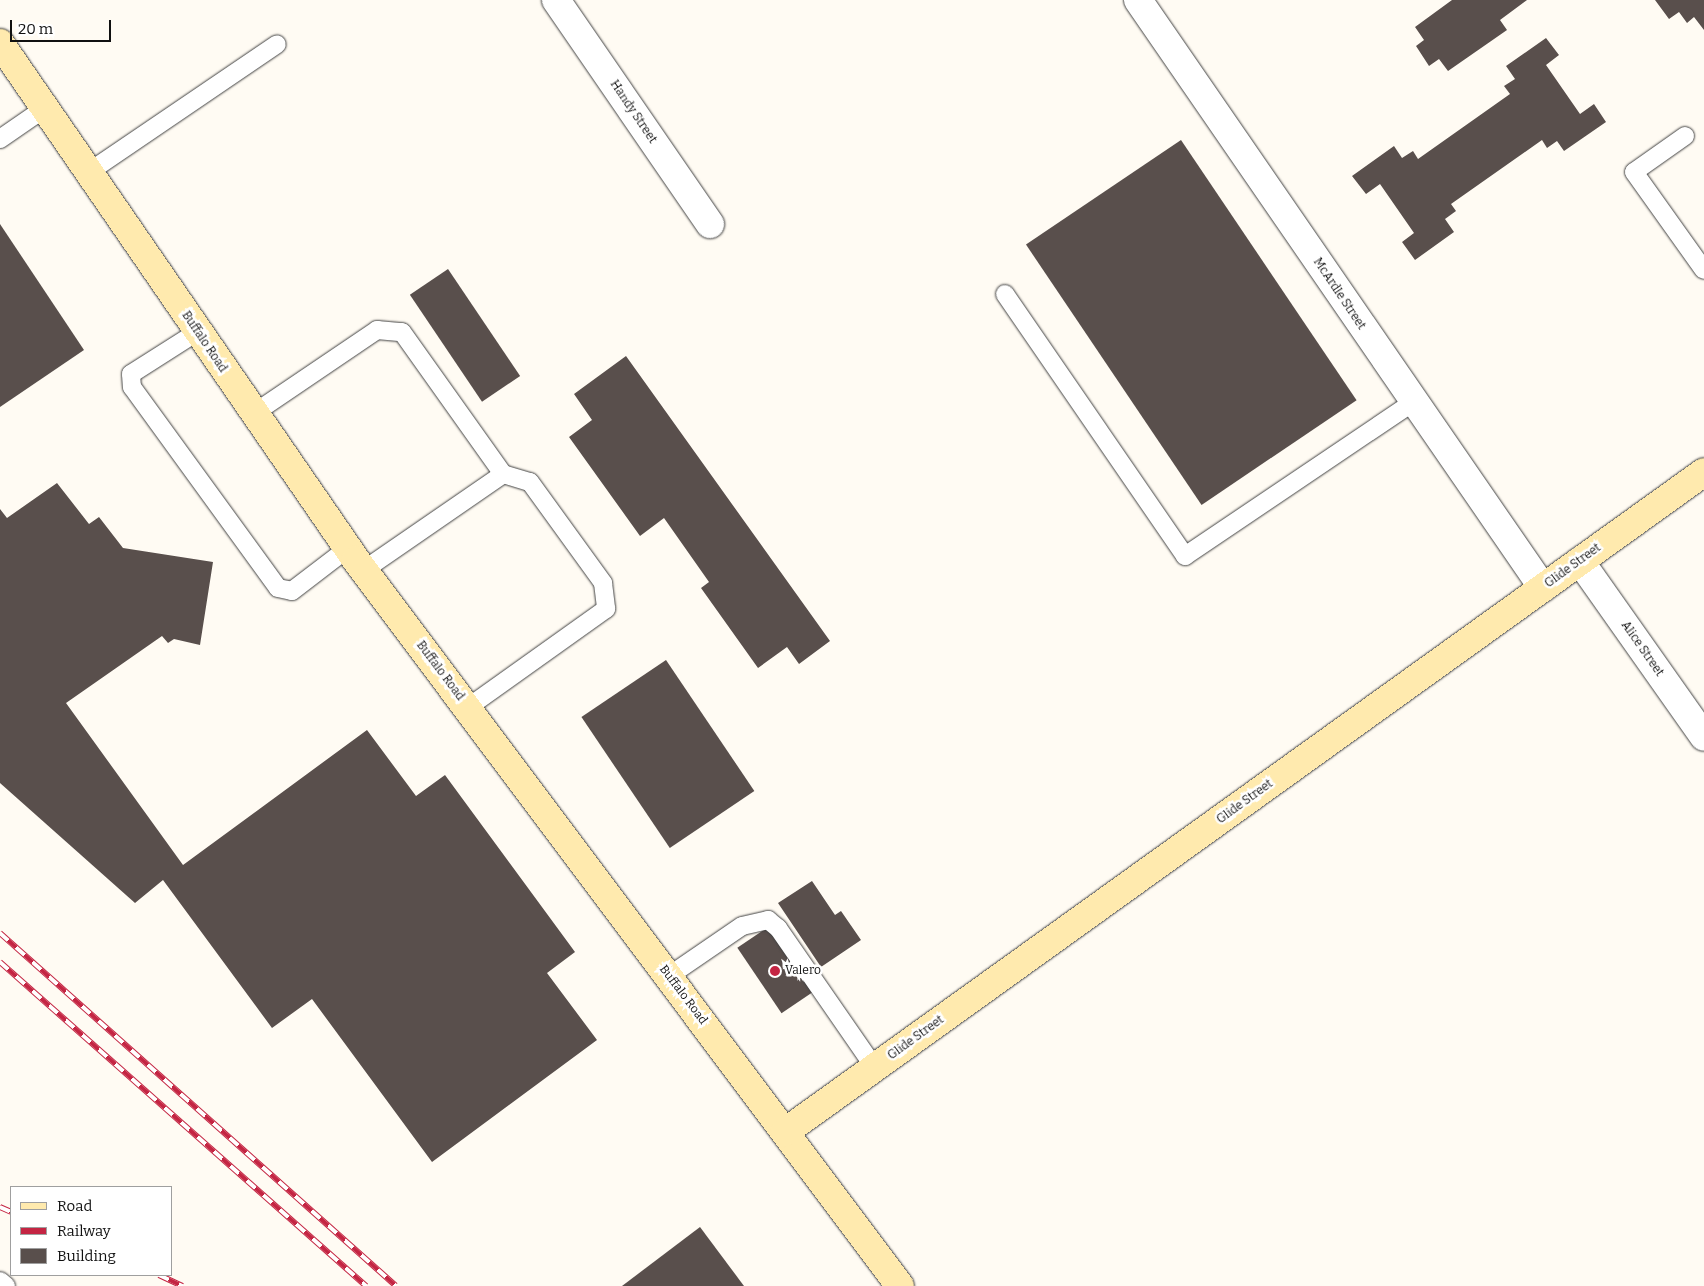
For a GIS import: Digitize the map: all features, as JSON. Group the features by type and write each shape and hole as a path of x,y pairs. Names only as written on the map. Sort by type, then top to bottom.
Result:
{"main road":[{"name":"Buffalo Road","path":"0,43 253,414 348,548 900,1286"},
{"name":"Glide Street","path":"785,1132 1704,472"}],"street":[{"name":"Handy Street","path":"556,0 710,224"},
{"name":"McArdle Street","path":"1138,0 1413,402 1543,588"},
{"name":"Alice Street","path":"1580,561 1704,737"}],"lane":[{"path":"89,172 277,44"},
{"path":"0,139 45,108"},
{"path":"1685,136 1634,172 1704,270"},
{"path":"1005,294 1185,556 1413,402"},
{"path":"253,414 377,330 402,332 502,474 530,482 604,583 606,609 467,708"},
{"path":"197,332 131,374 132,386 278,588 292,591 348,548"},
{"path":"364,570 502,474"},
{"path":"669,976 742,926 768,920 778,928 875,1068"},
{"path":"0,1281 6,1286"}],"building":[{"path":"1452,0 1527,0 1500,20 1507,30 1448,71 1439,59 1429,66 1416,46 1424,40 1415,27"},
{"path":"1655,0 1704,0 1704,30 1694,17 1687,23 1679,12 1669,19"},
{"path":"1546,38 1559,55 1546,65 1580,114 1594,104 1606,122 1564,151 1557,141 1547,148 1542,140 1451,204 1456,211 1445,219 1454,232 1415,260 1402,242 1414,233 1380,184 1366,194 1352,176 1394,146 1402,158 1413,151 1418,159 1510,94 1504,86 1515,79 1506,66"},
{"path":"1181,140 1357,400 1202,505 1026,245"},
{"path":"0,224 84,350 0,407"},
{"path":"448,269 520,376 482,402 410,295"},
{"path":"626,356 830,641 799,664 787,647 758,668 701,588 709,582 664,518 640,536 569,437 592,420 574,394"},
{"path":"57,483 89,524 99,517 123,548 213,562 200,645 174,639 168,643 162,636 66,703 183,865 367,730 416,796 445,775 575,952 547,973 597,1040 432,1162 312,999 272,1028 163,880 135,903 0,783 0,509 7,518"},
{"path":"666,660 754,791 670,848 581,717"},
{"path":"812,881 835,915 841,911 861,940 821,967 778,903"},
{"name":"Valero","path":"768,927 812,992 782,1013 737,948"},
{"path":"700,1227 744,1286 622,1286"}],"railway":[{"path":"0,933 396,1286"},
{"path":"0,962 366,1286"},
{"path":"0,1207 10,1212"},
{"path":"161,1276 183,1286"}],"place":[{"name":"Valero","path":"775,971"}]}
